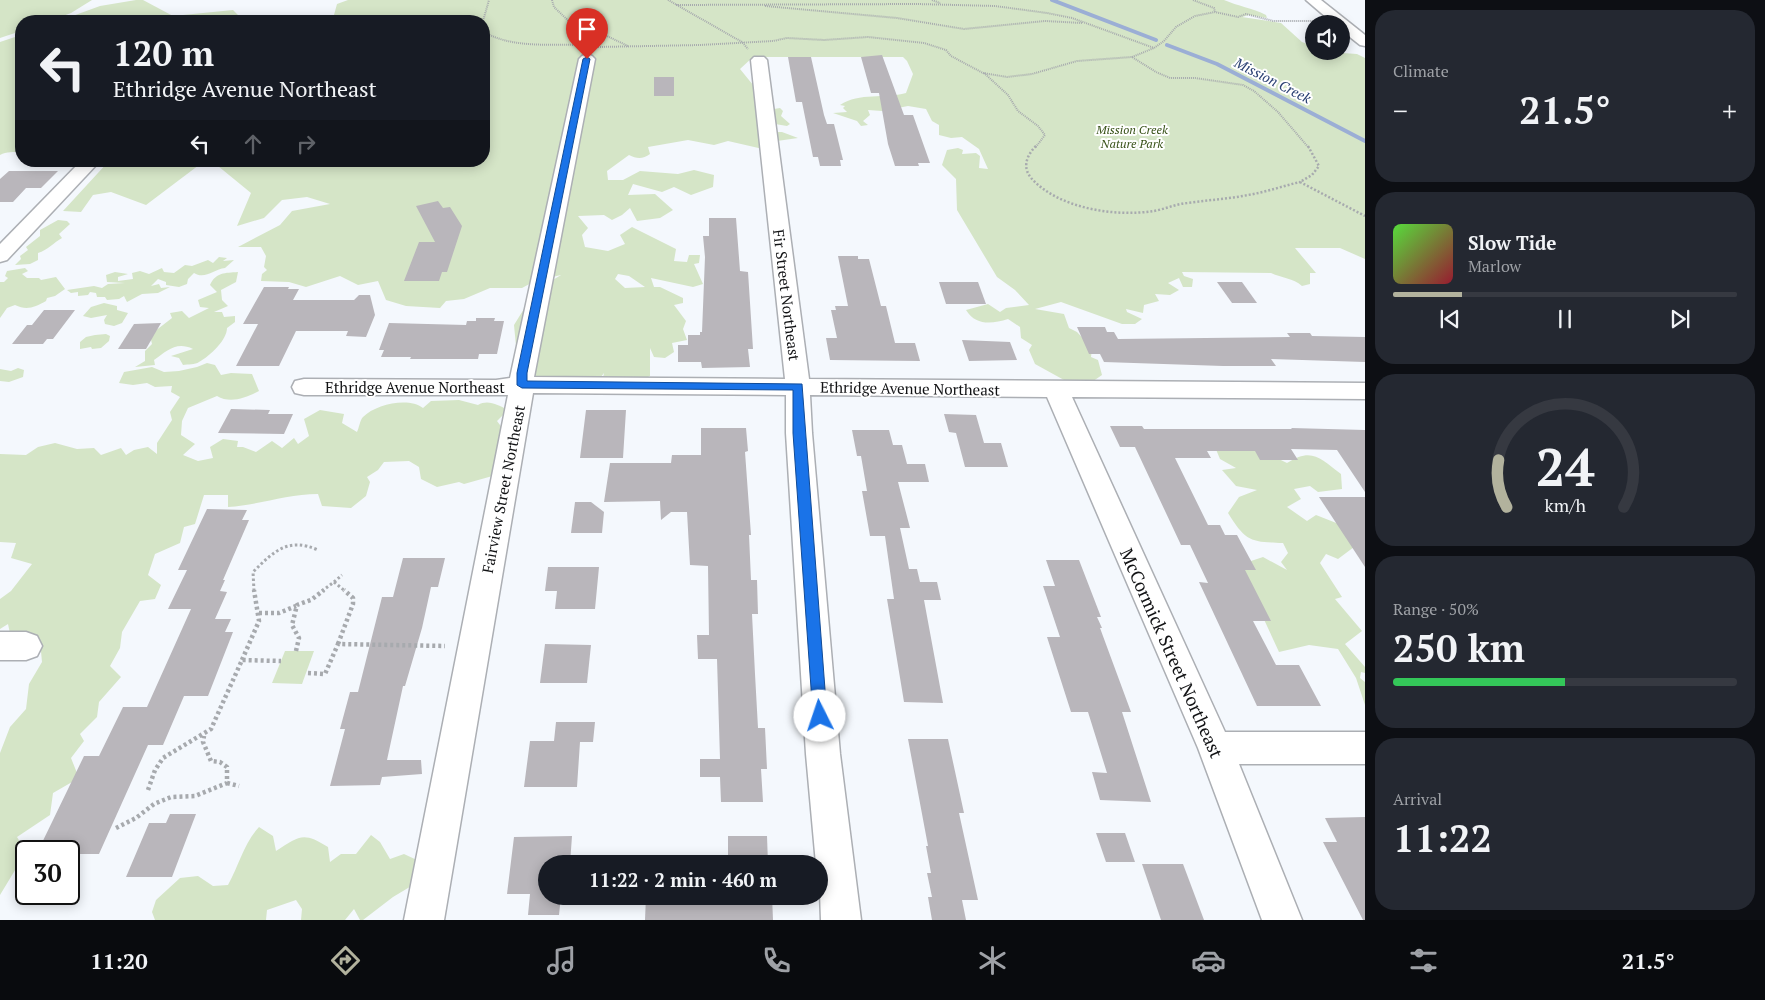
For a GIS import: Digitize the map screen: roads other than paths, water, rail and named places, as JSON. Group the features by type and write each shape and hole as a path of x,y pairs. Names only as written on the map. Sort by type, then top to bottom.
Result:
{"street":[{"path":"1313,0 1325,15"},
{"path":"1350,17 1357,16"},
{"path":"1350,33 1365,42"},
{"name":"Fairview Street Northeast","path":"424,920 522,385 522,373 586,50"},
{"name":"Fir Street Northeast","path":"751,51 769,153 798,387 799,443 823,754 841,920"},
{"path":"0,256 85,167"},
{"name":"Ethridge Avenue Northeast","path":"304,387 496,388 522,385 1365,392"},
{"name":"McCormick Street Northeast","path":"1056,389 1215,748 1282,920"},
{"path":"1215,748 1365,748"}],"waterway":[{"name":"Mission Creek","path":"1052,0 1156,40"},
{"name":"Mission Creek","path":"1167,45 1217,64 1365,141"}],"park label":[{"name":"Mission Creek Nature Park","path":"1132,136"}]}
